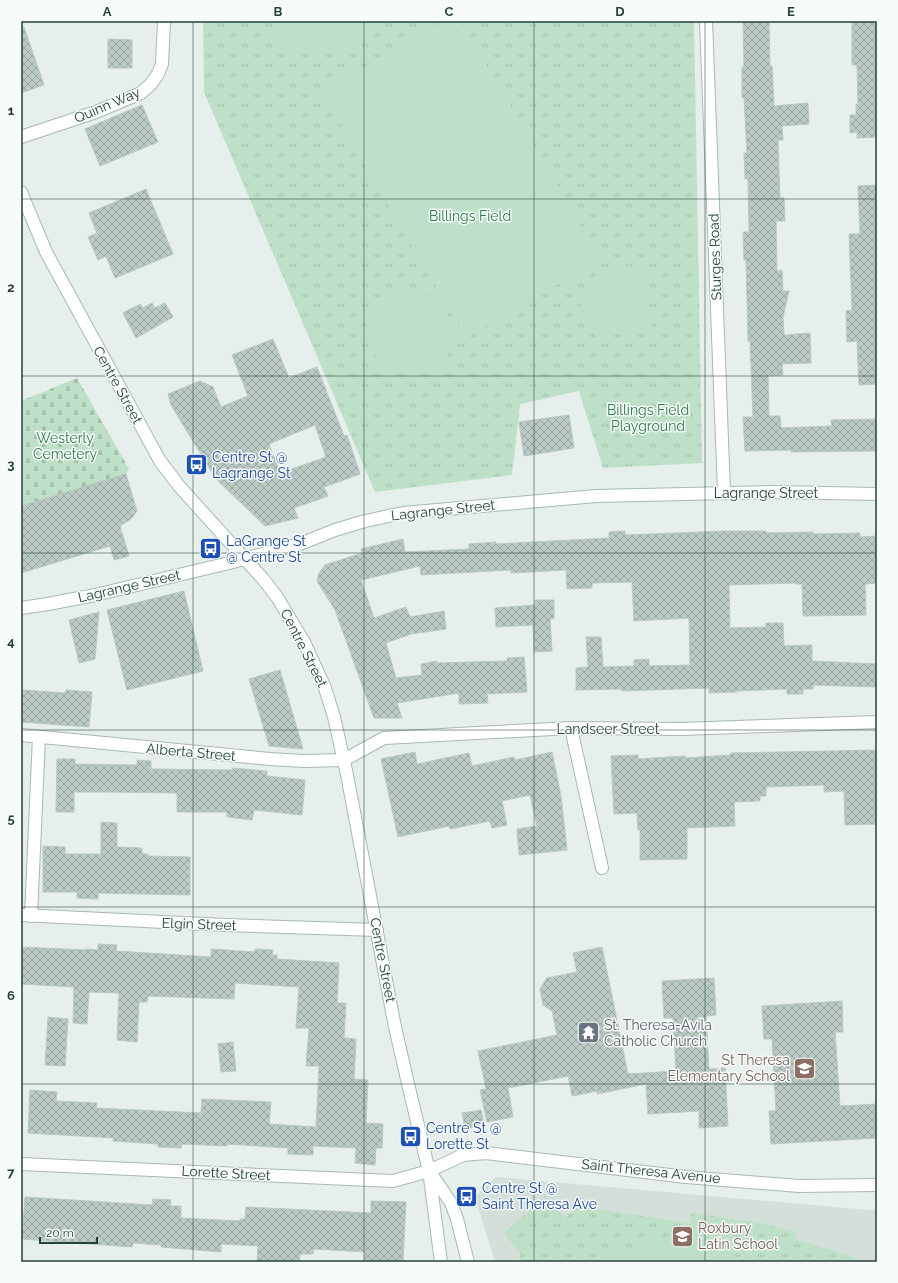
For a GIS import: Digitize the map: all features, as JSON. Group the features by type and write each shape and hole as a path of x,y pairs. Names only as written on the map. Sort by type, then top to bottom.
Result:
{"street":[{"name":"Quinn Way","path":"21,137 96,112 141,93 151,84 158,74 162,64 164,21"},
{"name":"Sturges Road","path":"706,21 724,492"},
{"name":"Centre Street","path":"21,192 46,252 160,461 179,486 263,579 277,597 304,642 325,688 334,717 344,760 407,1080 429,1171 441,1262"},
{"name":"Lagrange Street","path":"21,608 95,595 244,559 300,544 335,530 365,521 403,512 596,496 724,492 877,494"},
{"name":"Landseer Street","path":"344,760 384,738 571,728 682,729 877,722"},
{"path":"571,728 602,868"},
{"name":"Alberta Street","path":"21,735 270,759 303,761 344,760"},
{"path":"26,916 39,737"},
{"name":"Elgin Street","path":"26,916 218,925 377,930"},
{"name":"Saint Theresa Avenue","path":"429,1171 462,1155 486,1153 686,1177 799,1186 877,1185"},
{"name":"Lorette Street","path":"21,1164 393,1181 429,1171"},
{"name":"Centre Street","path":"429,1171 451,1203 457,1219 468,1262"}],"shaded area":[{"name":"Roxbury Latin School","path":"496,1177 869,1210 877,1209 877,1262 495,1262 475,1197"}],"green space":[{"name":"Billings Field","path":"203,21 694,21 702,463 603,468 579,391 520,404 512,475 375,492 204,92"},
{"path":"278,21 381,21 366,36 357,42 336,49 315,52 297,49 278,41"},
{"path":"442,21 461,21 600,259 466,338 322,92"},
{"path":"618,265 626,266 645,273 653,332 596,336 588,325 583,314 581,303 583,293 595,276 605,269"},
{"path":"409,289 423,293 435,299 449,318 452,329 448,354 441,367 381,373 364,314 378,298 383,295"},
{"name":"Westerly Cemetery","path":"77,378 129,469 126,474 21,506 21,401"},
{"path":"545,1196 565,1218 581,1203 596,1209 690,1223 691,1213 756,1222 796,1232 795,1239 854,1257 857,1262 520,1262 519,1258 521,1255 504,1233"},
{"path":"711,1224 722,1262 583,1262"},
{"path":"729,1254 753,1262 723,1262"}],"building":[{"path":"743,21 769,21 770,66 772,66 774,106 808,103 809,124 782,126 783,140 778,140 780,198 784,198 785,221 776,221 777,271 782,270 783,291 789,291 783,317 784,335 810,333 811,363 782,364 783,375 768,376 769,416 780,416 781,428 832,426 831,420 877,419 877,451 745,451 743,417 753,417 750,341 748,341 746,259 744,260 743,232 749,232 748,179 745,179 744,153 747,153 744,98 742,98 742,67 744,67"},
{"path":"852,21 877,21 877,137 857,138 857,132 850,133 850,115 856,115 856,104 858,104 857,65 852,65"},
{"path":"21,27 24,27 44,85 21,93"},
{"path":"108,39 132,40 132,68 108,68"},
{"path":"142,105 158,142 100,166 85,129"},
{"path":"877,185 877,384 859,385 857,341 847,342 846,311 852,310 849,234 860,234 858,186"},
{"path":"146,189 173,254 115,278 106,256 98,260 88,237 97,233 89,213"},
{"path":"152,303 155,308 165,303 173,317 136,338 123,313 140,304 143,308"},
{"path":"273,339 289,378 317,367 344,436 347,435 360,474 324,487 328,496 294,508 298,518 265,526 216,479 171,405 168,394 200,381 213,387 221,407 248,396 232,355","holes":["315,425 326,457 280,473 269,444"]},
{"path":"569,415 574,448 524,456 519,422"},
{"path":"126,474 137,511 131,519 120,526 129,556 114,560 110,546 21,573 21,506"},
{"path":"625,531 625,535 766,531 766,533 813,532 813,534 860,533 860,537 877,536 877,583 865,584 866,615 803,616 802,584 729,585 730,628 766,627 766,623 783,623 784,646 812,645 812,661 877,664 877,687 813,685 813,689 803,689 803,694 787,694 787,689 709,693 709,688 622,691 622,689 576,690 576,668 588,667 586,637 601,637 603,667 634,666 634,660 649,659 649,666 690,665 689,618 634,621 632,582 592,583 592,588 567,589 566,570 511,573 511,570 421,575 420,566 361,580 374,618 406,607 410,617 444,611 446,629 411,634 386,643 396,678 422,675 421,664 437,661 437,663 507,661 507,658 524,657 527,692 487,694 488,703 459,704 459,693 397,703 402,718 374,718 335,610 317,581 319,573 325,565 362,553 361,549 403,539 405,552 469,549 469,544 496,542 496,544 609,538 609,532"},
{"path":"184,591 203,671 127,690 107,610"},
{"path":"535,600 554,600 554,619 550,618 552,651 534,652 533,625 496,627 495,608 535,605"},
{"path":"99,612 95,659 79,663 69,620"},
{"path":"280,670 303,749 269,746 249,679"},
{"path":"23,690 65,693 66,690 92,692 89,727 21,722"},
{"path":"877,750 877,824 845,825 844,791 824,792 824,785 766,787 766,796 760,796 760,801 734,802 735,826 687,828 687,859 640,860 640,830 638,830 637,813 614,814 611,756 638,755 638,759 685,756 685,758 731,755 731,753"},
{"path":"415,752 417,764 469,753 472,766 514,757 515,760 552,752 561,796 567,850 519,855 517,829 537,826 530,795 502,801 507,825 492,828 490,821 450,829 449,826 398,837 381,759"},
{"path":"57,759 75,759 75,764 137,765 137,760 151,761 151,769 232,770 232,768 267,771 267,776 305,780 302,815 254,810 252,820 227,817 227,812 177,812 177,793 109,792 74,792 74,812 56,812"},
{"path":"101,822 117,823 117,847 142,848 142,854 148,854 148,856 190,857 190,895 98,893 98,899 77,898 77,892 43,892 43,846 65,847 65,854 101,854"},
{"path":"98,944 117,945 116,951 211,957 211,949 255,952 255,949 273,950 272,955 277,955 277,959 339,963 337,1003 346,1003 344,1038 356,1039 354,1079 368,1080 366,1123 383,1124 382,1148 376,1148 375,1165 355,1163 356,1148 313,1146 313,1155 288,1154 288,1148 227,1144 227,1146 182,1144 181,1148 158,1147 158,1144 113,1141 114,1138 28,1133 30,1090 57,1092 56,1101 97,1103 96,1108 201,1113 202,1099 271,1102 269,1124 316,1127 319,1066 306,1066 309,1028 296,1028 299,987 235,983 234,999 148,996 147,1002 139,1002 137,1042 117,1040 119,993 89,992 87,1024 73,1023 74,987 21,984 21,947 98,950"},
{"name":"St. Theresa-Avila Catholic Church","path":"602,947 628,1074 676,1071 673,1018 664,1018 662,981 714,978 716,1015 706,1016 709,1069 725,1068 728,1126 699,1128 699,1111 648,1114 646,1084 597,1094 597,1091 572,1096 568,1076 508,1088 513,1117 487,1122 480,1090 486,1089 478,1051 557,1035 552,1011 543,1005 540,989 547,978 577,972 573,953"},
{"path":"842,1001 843,1032 835,1032 840,1106 877,1104 877,1138 771,1144 769,1111 776,1111 772,1039 764,1039 762,1006"},
{"path":"48,1017 68,1019 65,1066 45,1065"},
{"path":"233,1042 236,1071 221,1072 218,1044"},
{"path":"481,1110 484,1125 465,1129 462,1113"},
{"path":"25,1197 152,1205 153,1199 171,1200 170,1206 181,1206 181,1218 240,1221 240,1219 245,1219 246,1207 371,1213 371,1201 406,1202 403,1262 364,1262 365,1252 314,1249 313,1254 300,1254 299,1262 257,1262 258,1246 221,1244 221,1252 133,1243 132,1247 22,1239"}],"place":[{"name":"Centre St @ Lagrange St","path":"197,465"},
{"name":"LaGrange St @ Centre St","path":"211,549"},
{"name":"St. Theresa-Avila Catholic Church","path":"588,1033"},
{"name":"St Theresa Elementary School","path":"805,1068"},
{"name":"Centre St @ Lorette St","path":"411,1136"},
{"name":"Centre St @ Saint Theresa Ave","path":"466,1196"},
{"name":"Roxbury Latin School","path":"682,1236"}],"park label":[{"name":"Billings Field Playground","path":"648,418"}]}
